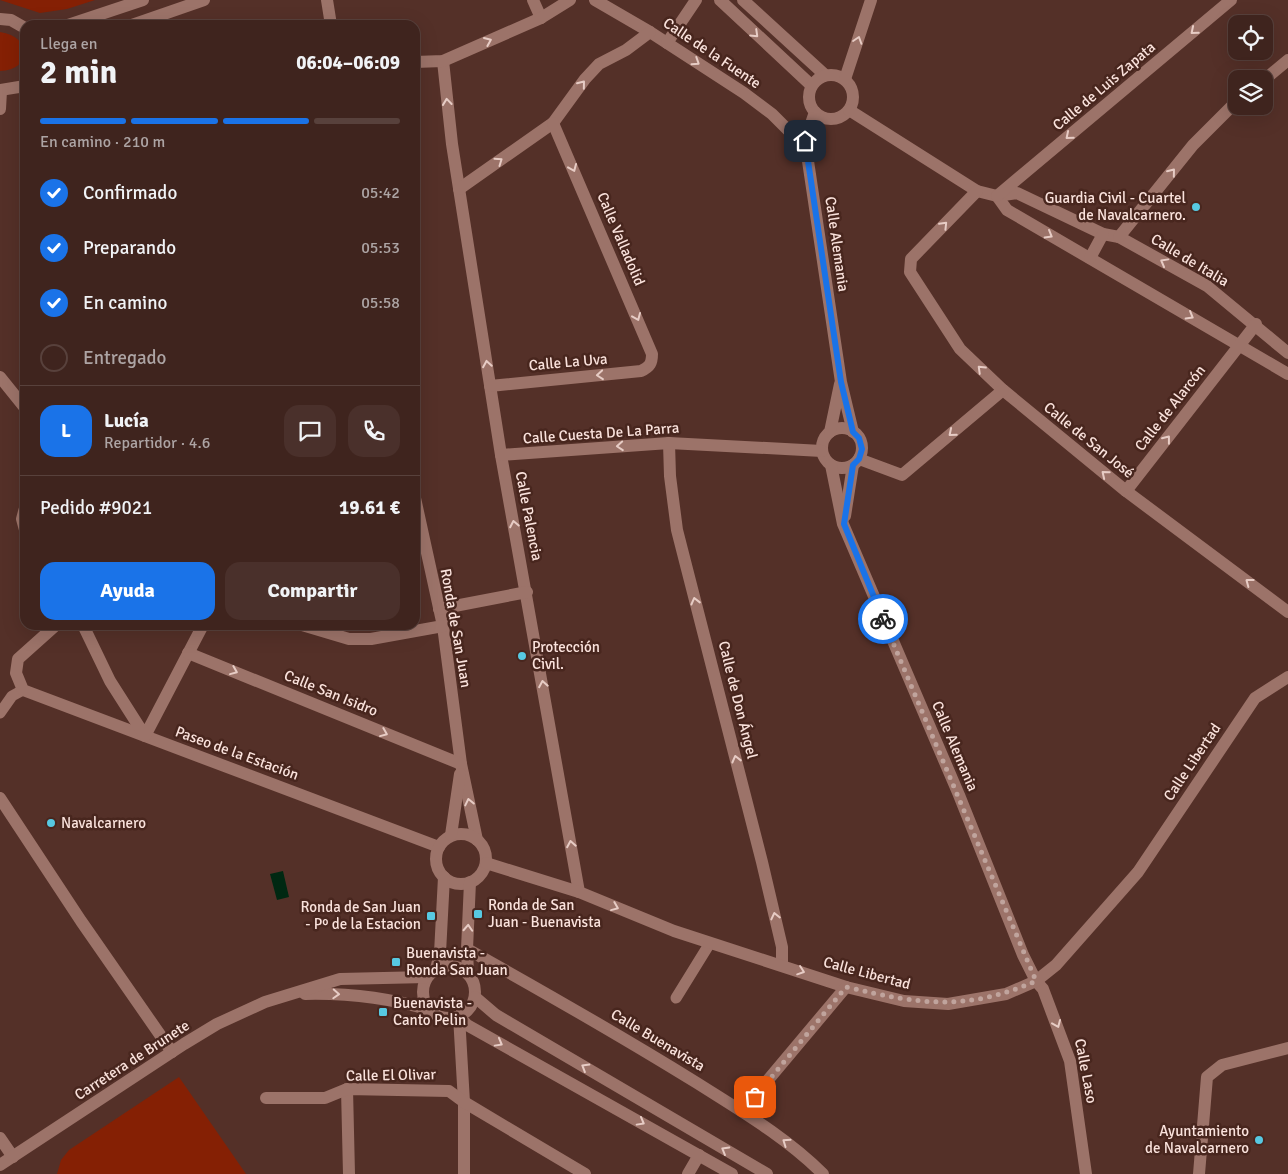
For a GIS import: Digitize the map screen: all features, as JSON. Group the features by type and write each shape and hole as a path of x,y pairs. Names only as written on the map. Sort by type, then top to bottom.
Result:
{"street":[{"path":"83,20 143,0"},
{"path":"146,20 204,0"},
{"path":"327,0 330,20"},
{"path":"533,0 541,18"},
{"path":"420,62 443,61 541,18 570,0"},
{"name":"Calle de la Fuente","path":"595,0 650,32 744,93 772,114 792,134 805,141"},
{"path":"667,43 696,0"},
{"path":"720,0 811,85"},
{"path":"743,0 824,75"},
{"path":"845,79 871,0"},
{"name":"Calle de Luis Zapata","path":"997,196 1231,0"},
{"path":"0,19 11,20 20,25"},
{"path":"459,189 553,123 585,79 600,64 626,50 650,32"},
{"path":"1273,72 1288,60"},
{"name":"Calle Palencia","path":"443,61 452,144 501,455 527,592 579,892"},
{"path":"832,74 845,79 853,92 849,110 842,117 829,119 815,112 809,98 811,85 824,75 832,74"},
{"path":"0,109 1,91 20,87"},
{"path":"849,110 977,191"},
{"path":"1120,237 1193,145 1228,110"},
{"name":"Calle Alemania","path":"815,112 805,141 841,382 853,432"},
{"name":"Calle Valladolid","path":"553,123 652,354 652,362 648,368"},
{"name":"Calle de Italia","path":"977,191 997,196 1017,193 1103,234 1120,237 1207,286 1256,324 1288,353"},
{"name":"Calle de San José","path":"977,191 911,259 910,272 960,348 1003,390 1126,491 1288,612"},
{"path":"997,196 1007,210 1241,344 1288,374"},
{"path":"1090,258 1103,234"},
{"path":"1241,344 1256,324"},
{"name":"Calle de Alarcón","path":"1126,491 1241,344"},
{"name":"Calle La Uva","path":"490,386 642,371 648,368"},
{"path":"0,376 20,402"},
{"name":"Calle Alemania","path":"830,432 841,382"},
{"path":"844,524 856,462 862,449 859,438 853,432 841,428 830,432 823,441 822,451 826,460 831,465 841,468 856,462 902,475 1003,390"},
{"name":"Calle Cuesta De La Parra","path":"501,455 669,443 822,451"},
{"name":"Calle de Don Ángel","path":"669,443 670,476 677,530 762,862 782,947 782,964"},
{"name":"Calle Alemania","path":"831,465 844,524 1036,981"},
{"name":"Ronda de San Juan","path":"420,531 442,626 461,764 478,840 484,847 486,864"},
{"path":"439,609 527,592"},
{"path":"319,630 349,639 371,639 442,626"},
{"path":"0,714 12,696 23,690 16,673 18,659 50,630"},
{"path":"85,630 110,682 145,736 200,630"},
{"name":"Calle San Isidro","path":"188,653 461,764"},
{"name":"Calle Libertad","path":"486,864 579,892 674,931 782,964 846,987 904,1001 948,1004 1006,994 1036,981 1056,966 1138,872 1254,698 1288,677"},
{"name":"Paseo de la Estación","path":"23,690 439,847"},
{"name":"Ronda de San Juan","path":"452,835 461,764"},
{"path":"0,798 80,921 172,1052"},
{"path":"478,840 462,833 452,835 439,847 436,856 438,867 444,877 453,882 470,882 478,877 486,864"},
{"path":"431,973 453,966 468,974 473,981 475,997 470,1008 459,1016 443,1018 430,1010 423,995 431,973 440,953 444,877"},
{"path":"468,974 467,949 470,882"},
{"path":"676,998 710,942"},
{"name":"Calle Buenavista","path":"467,949 614,1032 742,1111 800,1151 823,1174"},
{"name":"Carretera de Brunete","path":"0,1165 217,1024 288,995 340,980 431,973"},
{"name":"Calle Laso","path":"1036,981 1042,989 1068,1053 1086,1174"},
{"path":"742,1111 846,987"},
{"name":"Carretera de Brunete","path":"288,995 338,993 412,1005 430,1010"},
{"path":"475,997 496,1015 767,1174"},
{"path":"459,1016 464,1102 464,1174"},
{"path":"459,1016 467,1025 732,1174"},
{"path":"1199,1174 1207,1077 1222,1065 1288,1048"},
{"path":"347,1089 349,1174"},
{"name":"Calle El Olivar","path":"266,1098 325,1098 347,1089 449,1091 464,1102 585,1174"},
{"path":"0,1138 13,1157"},
{"path":"688,1174 699,1155"}],"shaded area":[{"path":"0,0 95,0 67,9 40,13"},
{"path":"0,32 11,35 20,42 20,63 11,69 0,71"},
{"path":"283,871 289,897 277,900 270,874"},
{"path":"179,1077 246,1174 57,1174 61,1160 69,1150"}],"way so far":[{"path":"755,1097 846,987 904,1001 948,1004 1006,994 1036,981 1023,955 959,795 883,619"}],"place":[{"name":"Guardia Civil - Cuartel de Navalcarnero.","path":"1196,207"},
{"name":"Protección Civil.","path":"522,656"},
{"name":"Navalcarnero","path":"51,823"},
{"name":"Ronda de San Juan - Buenavista","path":"478,914"},
{"name":"Ronda de San Juan - Pº de la Estacion","path":"431,916"},
{"name":"Buenavista - Ronda San Juan","path":"396,962"},
{"name":"Buenavista - Canto Pelin","path":"383,1012"},
{"name":"Ayuntamiento de Navalcarnero","path":"1259,1140"}],"route":[{"path":"805,141 841,382 853,432 859,438 862,449 859,459 853,465 844,524 883,619"}]}
